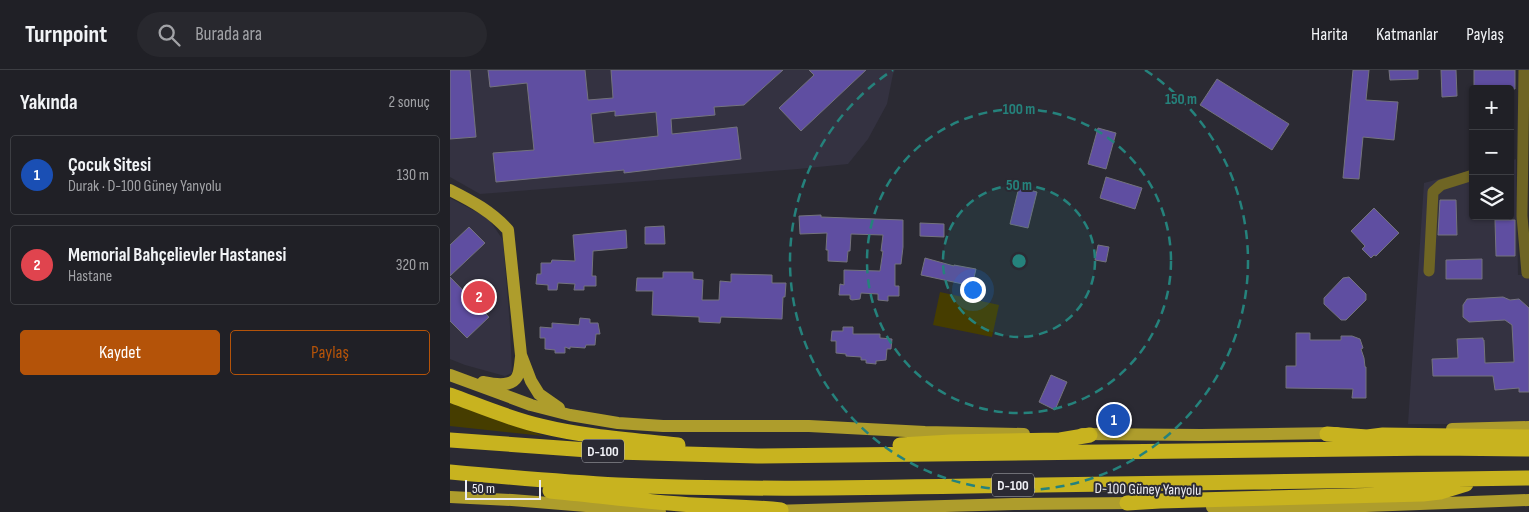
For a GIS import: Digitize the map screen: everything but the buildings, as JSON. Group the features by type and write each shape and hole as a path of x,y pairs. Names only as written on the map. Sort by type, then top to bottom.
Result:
{"highway":[{"path":"450,395 542,427 608,437 696,446 757,456"},
{"path":"1327,434 1367,437 1383,435 1529,438"},
{"path":"830,456 864,447 951,442 1060,440 1090,435"},
{"name":"D-100","path":"450,440 616,452 757,456 1437,448 1529,449"},
{"name":"D-100","path":"450,472 618,485 750,487 967,486 1529,478"},
{"path":"498,476 536,489 551,491 703,506 751,506 781,510"},
{"path":"1127,503 1423,494 1440,492 1480,479"}],"main road":[{"path":"450,190 498,218 508,230 521,355 518,377 512,383 504,384 454,377"},
{"path":"521,355 531,381 539,394 551,404 570,415"},
{"path":"454,377 531,405 570,415 663,426 809,426 925,432 1090,435 1327,434 1362,431 1529,427"},
{"path":"450,497 660,512"},
{"path":"450,505 512,500"},
{"name":"D-100 Güney Yanyolu","path":"765,512 781,510 1127,503 1210,507 1311,508 1529,500"}],"street":[{"path":"1524,70 1522,216 1526,273 1529,273"},
{"path":"1514,167 1522,166"},
{"path":"1428,271 1434,192 1441,185 1469,176"}],"shaded area":[{"path":"450,70 895,70 887,104 868,139 848,164 480,194 450,177"},
{"path":"1516,159 1518,275 1529,275 1529,424 1408,424 1424,183 1469,171 1469,220 1514,220 1514,160"},
{"path":"450,198 488,218 503,240 512,373 505,376 450,359"},
{"path":"940,292 999,305 992,337 933,325"},
{"path":"450,403 544,436 450,426"}],"place":[{"name":"Memorial Bahçelievler Hastanesi","path":"479,297"},
{"name":"Çocuk Sitesi","path":"1114,420"}]}
